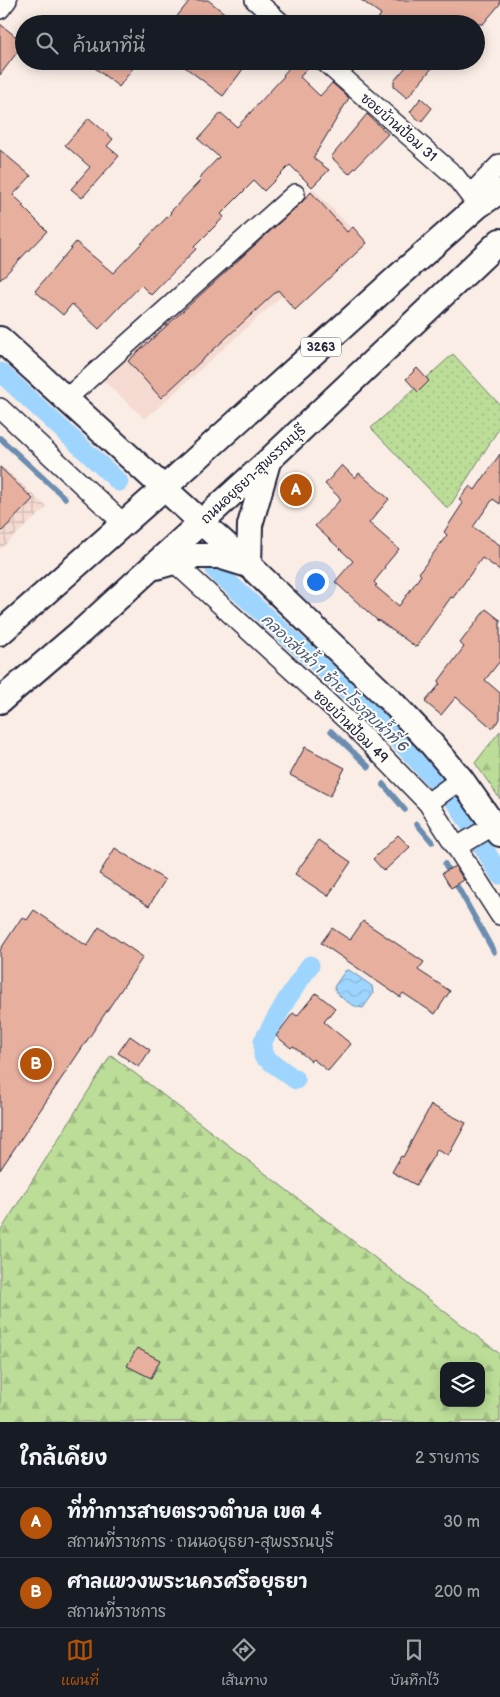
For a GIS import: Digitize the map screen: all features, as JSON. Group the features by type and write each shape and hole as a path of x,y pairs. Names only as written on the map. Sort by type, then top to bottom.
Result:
{"main road":[{"name":"3263","path":"0,633 164,488 474,200 500,191"},
{"name":"ถนนอยุธยา-สุพรรณบุรี","path":"0,701 201,523 500,241"},
{"path":"0,339 249,566 391,701 429,741 444,792 479,837"},
{"path":"249,566 250,525 268,461"},
{"path":"150,569 196,556 219,556 249,566"}],"street":[{"path":"0,9 7,0"},
{"path":"256,0 272,15"},
{"name":"ซอยบ้านป้อม 31","path":"334,70 454,176 474,200"},
{"path":"474,200 500,164"},
{"path":"66,398 295,194"},
{"path":"0,408 124,524"},
{"name":"ซอยบ้านป้อม 49","path":"174,562 352,724 444,792 479,837 500,915"}],"shaded area":[{"path":"313,189 354,231 145,419 102,379"},
{"path":"0,465 47,507 0,549"}],"green space":[{"path":"453,354 500,405 500,427 448,509 371,428"},
{"path":"500,731 500,799 475,763"},
{"path":"111,1055 500,1354 500,1422 0,1422 0,1232"}],"water":[{"path":"349,970 372,986 373,994 363,1008 346,1001 335,990 334,987 345,971"}],"building":[{"path":"190,0 208,0 227,15 178,15"},
{"path":"361,0 500,0 500,4 485,22 485,15 381,14"},
{"path":"0,24 15,36 15,55 0,75"},
{"path":"97,70 131,70 119,87"},
{"path":"189,70 242,70 223,96"},
{"path":"287,70 306,70 300,77 320,96 332,83 349,98 313,158 329,170 312,187 290,165 264,191 254,181 221,214 224,217 194,247 196,249 151,295 141,285 99,329 72,304 63,315 35,291 76,242 113,273 171,213 201,180 199,178 219,157 198,139 221,113 237,127"},
{"path":"403,70 430,70 407,98 394,87 394,81"},
{"path":"421,98 432,108 421,122 410,112"},
{"path":"367,114 388,134 349,174 331,157"},
{"path":"89,118 113,139 107,146 119,156 82,198 71,189 90,167 65,145"},
{"path":"0,150 31,176 13,195 47,231 0,280"},
{"path":"311,192 347,232 353,227 367,243 295,310 278,290 161,398 128,361"},
{"path":"417,368 429,381 418,392 406,379"},
{"path":"500,454 500,504 493,499 473,527 500,545 500,570 482,558 453,598 451,597 416,647 378,621 335,582 353,561 315,526 341,499 325,484 342,465 355,478 359,473 389,499 369,523 399,549 374,582 377,585 375,586 399,606 421,575 419,573 447,535 444,532 463,503 459,500 470,486 475,490"},
{"path":"0,467 33,499 0,533"},
{"path":"296,478 308,490 296,502 284,490"},
{"path":"486,609 500,620 500,661 485,680 500,693 500,719 492,728 456,697 441,715 425,702 440,684 438,682 464,647 460,643"},
{"path":"305,747 345,768 330,796 290,775"},
{"path":"398,835 410,847 384,871 373,859"},
{"path":"319,840 351,862 328,896 295,874"},
{"path":"115,848 165,880 149,906 99,874"},
{"path":"455,866 464,880 451,888 442,873"},
{"path":"34,910 87,946 99,927 143,957 0,1170 0,950 22,917 27,920"},
{"path":"363,921 424,962 418,970 450,991 435,1014 403,993 400,997 321,943 332,928 350,940"},
{"path":"316,993 335,1008 324,1022 351,1044 328,1071 313,1059 311,1061 293,1046 291,1048 276,1036 293,1013 297,1016"},
{"path":"130,1036 150,1050 139,1067 118,1053"},
{"path":"431,1105 466,1123 448,1156 437,1150 416,1185 392,1172 401,1156 403,1157"},
{"path":"137,1348 160,1360 151,1378 127,1366"}],"waterway":[{"name":"คลองส่งน้ำ 1 ซ้าย-โรงสูบน้ำที่ 6","path":"0,372 119,482"},
{"path":"0,438 65,498"},
{"name":"คลองส่งน้ำ 1 ซ้าย-โรงสูบน้ำที่ 6","path":"215,570 382,722 458,805 500,875"},
{"path":"331,731 369,767"},
{"path":"383,784 405,810"},
{"path":"417,824 432,842"},
{"path":"445,864 494,952"},
{"path":"296,1080 263,1056 263,1041 287,999 310,965"}],"place":[{"name":"ที่ทำการสายตรวจตำบล เขต 4","path":"296,490"},
{"name":"ศาลแขวงพระนครศรีอยุธยา","path":"36,1064"}]}
